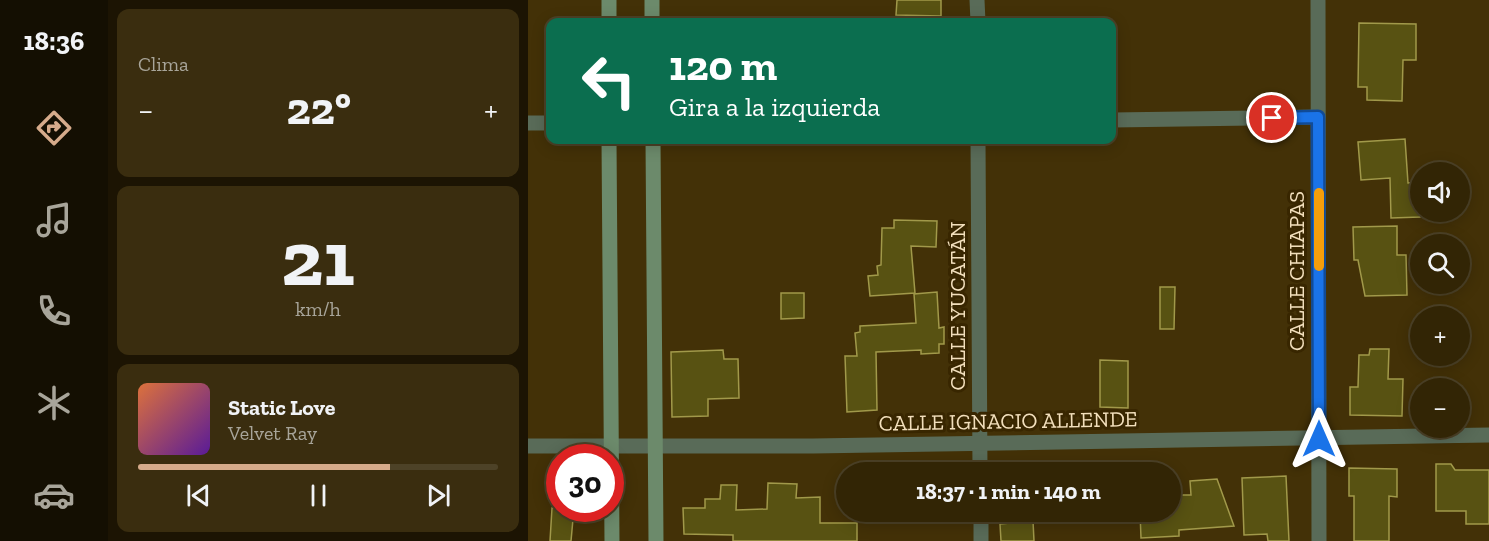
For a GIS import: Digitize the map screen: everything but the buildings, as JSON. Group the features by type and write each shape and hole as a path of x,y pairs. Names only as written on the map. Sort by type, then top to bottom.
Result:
{"street":[{"path":"609,0 609,18"},
{"path":"652,0 652,18"},
{"path":"977,0 978,18"},
{"name":"CALLE CHIAPAS","path":"1318,0 1319,541"},
{"path":"1116,120 1318,117"},
{"path":"528,123 546,123"},
{"path":"609,144 611,444"},
{"path":"653,144 656,541"},
{"name":"CALLE YUCATÁN","path":"978,144 980,462"},
{"name":"CALLE IGNACIO ALLENDE","path":"624,446 980,444 1489,435"},
{"name":"CALLE IGNACIO ALLENDE","path":"528,447 546,447"},
{"path":"612,522 612,541"},
{"path":"981,522 981,541"}],"slow traffic":[{"path":"1319,193 1319,266"}],"route":[{"path":"1272,118 1318,117 1319,439"}]}
